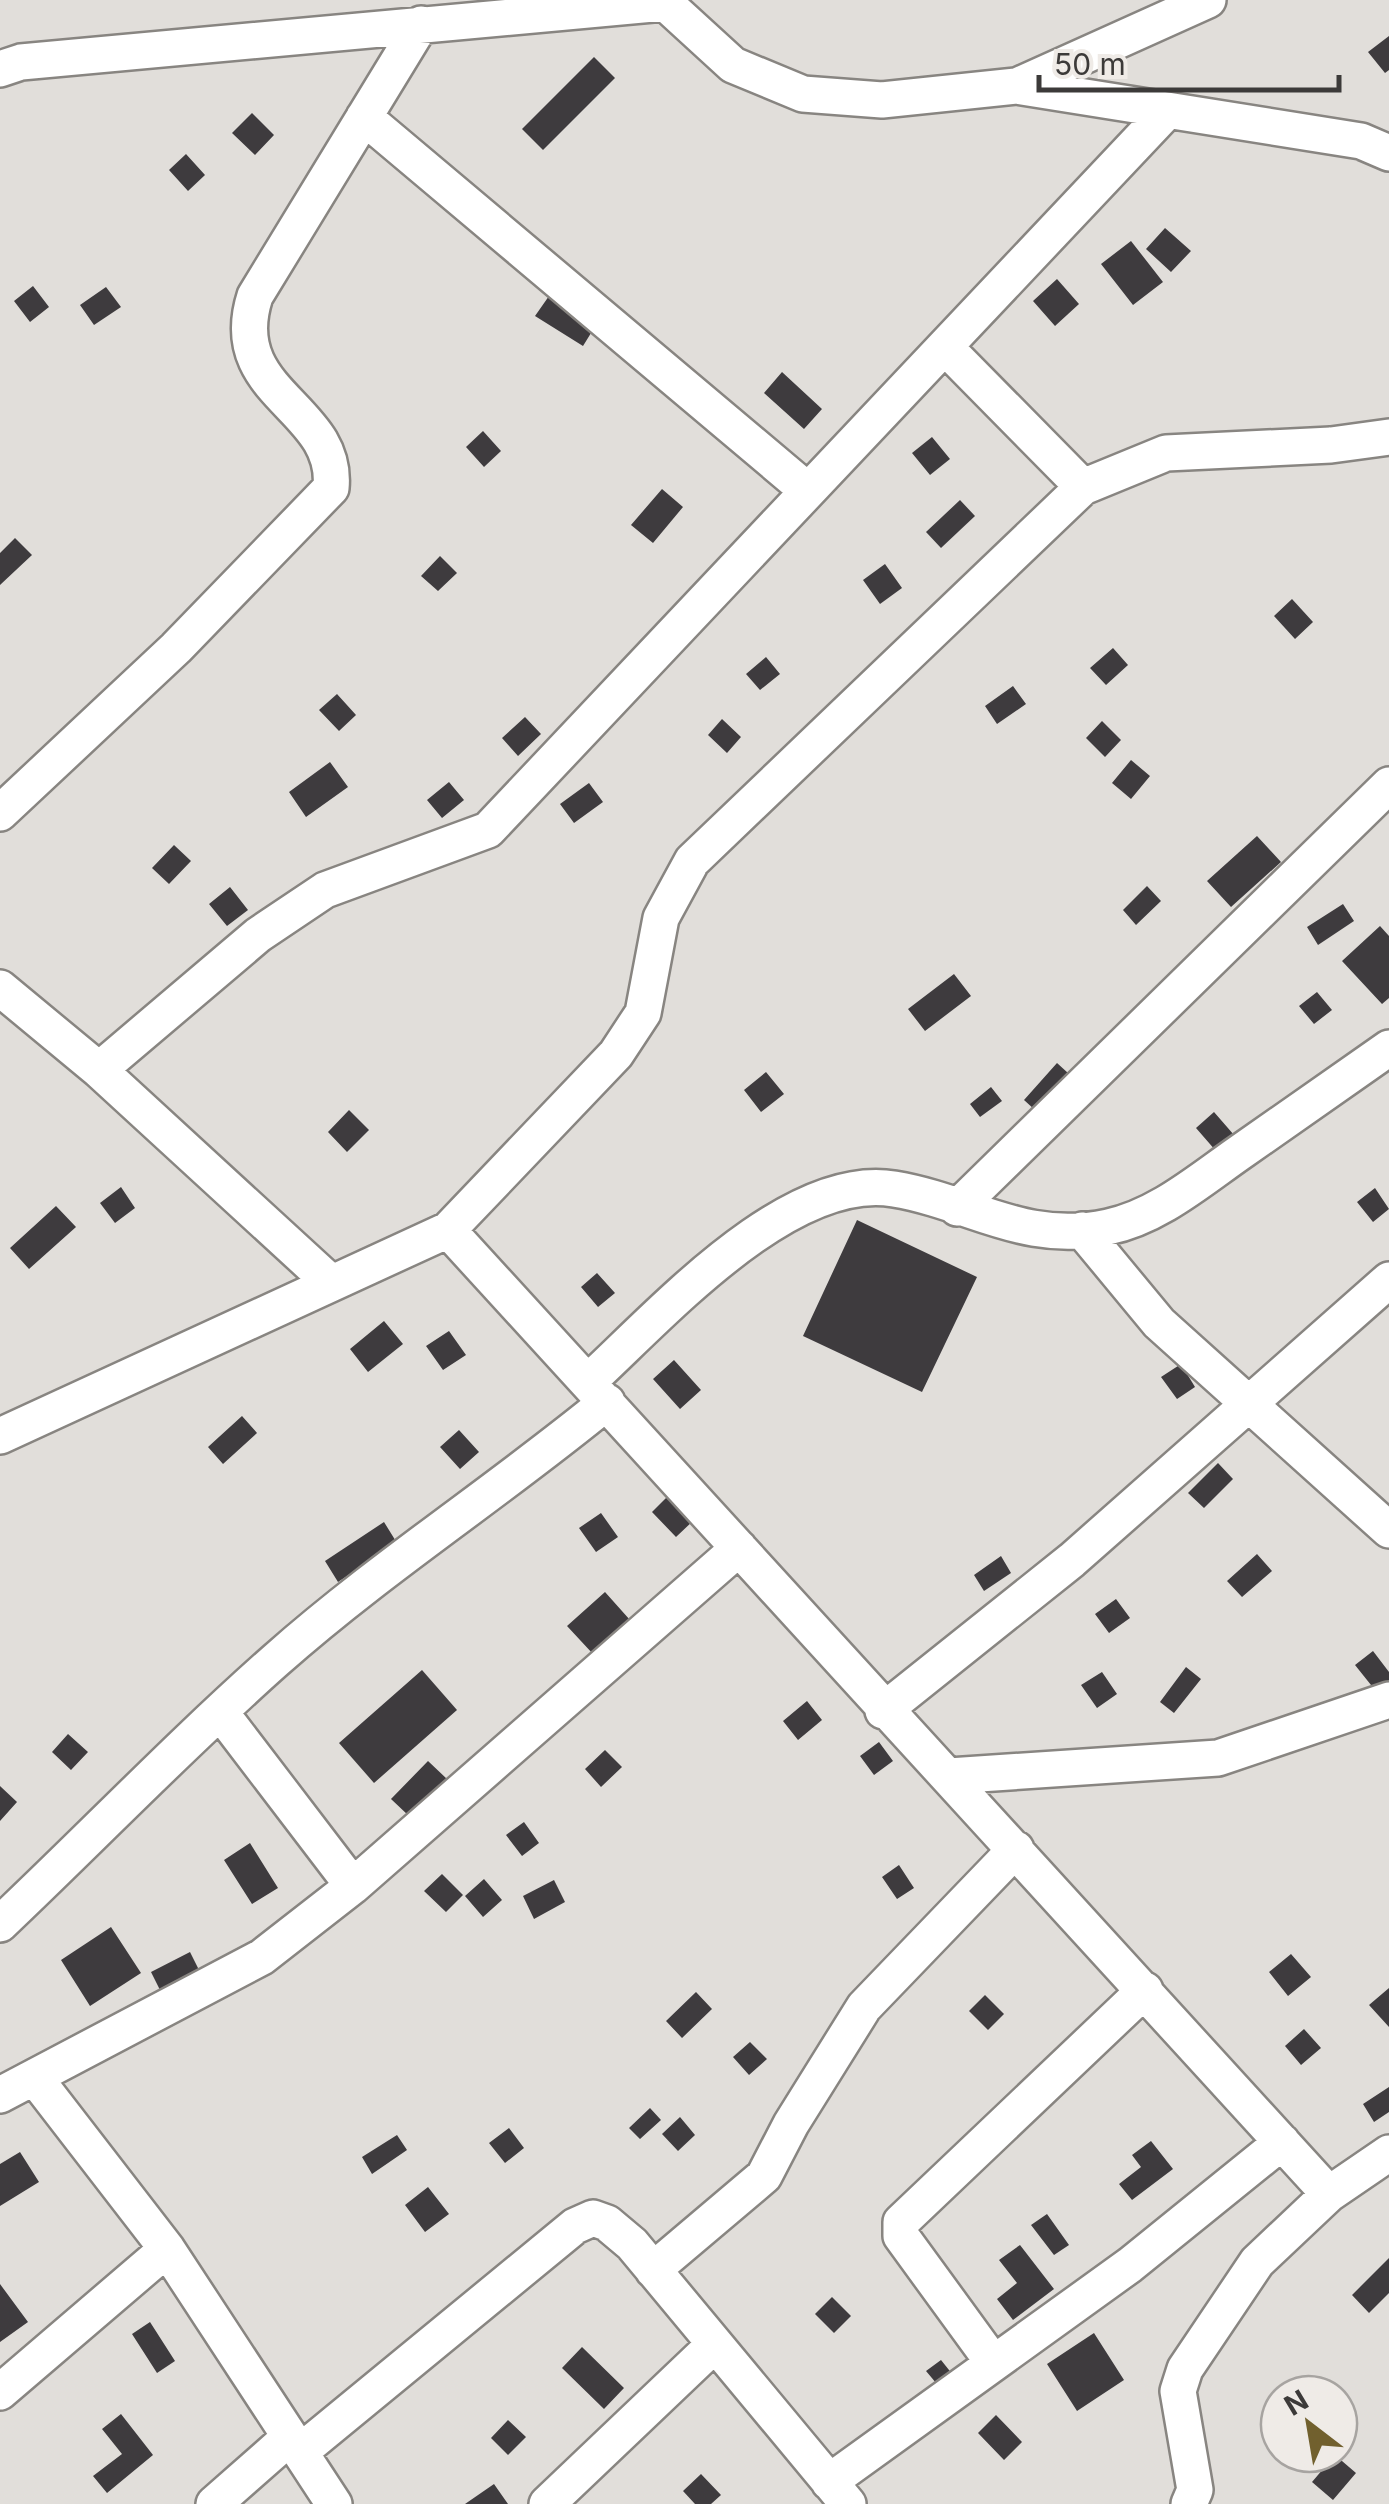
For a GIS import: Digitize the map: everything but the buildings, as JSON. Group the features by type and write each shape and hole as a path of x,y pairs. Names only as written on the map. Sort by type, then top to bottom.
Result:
{"street":[{"path":"1016,86 1208,0"},
{"path":"0,69 21,62 663,2 733,64 803,94 882,100 1016,86 1360,141 1389,153"},
{"path":"0,813 176,648 331,488 327,450 256,363 248,344 249,317 256,296 421,24"},
{"path":"99,1070 258,935 325,890 488,830 1167,111"},
{"path":"364,118 808,492"},
{"path":"945,347 1083,486"},
{"path":"0,1436 448,1230 625,1041 643,1013 661,918 692,862 1083,486 1166,452 1331,446 1389,436"},
{"path":"957,1208 1389,785"},
{"path":"0,988 99,1070 331,1284"},
{"path":"0,1924 275,1661 406,1553 535,1462 718,1262 818,1200 855,1189 893,1188 1041,1233 1110,1227 1167,1204 1389,1048"},
{"path":"448,1230 1329,2194"},
{"path":"1082,1230 1159,1323 1389,1530"},
{"path":"883,1710 1072,1560 1389,1280"},
{"path":"0,2095 262,1958 353,1886 738,1548"},
{"path":"948,1776 1218,1758 1389,1700"},
{"path":"221,1713 353,1886"},
{"path":"653,2270 764,2176 790,2124 864,2007 1016,1849"},
{"path":"992,2361 900,2236 901,2222 1145,1990"},
{"path":"35,2078 167,2249 334,2504"},
{"path":"214,2504 575,2226 593,2218 607,2223 653,2270 839,2493 992,2361 1130,2265 1282,2142"},
{"path":"1189,2504 1195,2490 1178,2391 1184,2369 1257,2262 1329,2194 1389,2153"},
{"path":"0,2392 167,2249"},
{"path":"548,2504 715,2344"}]}
